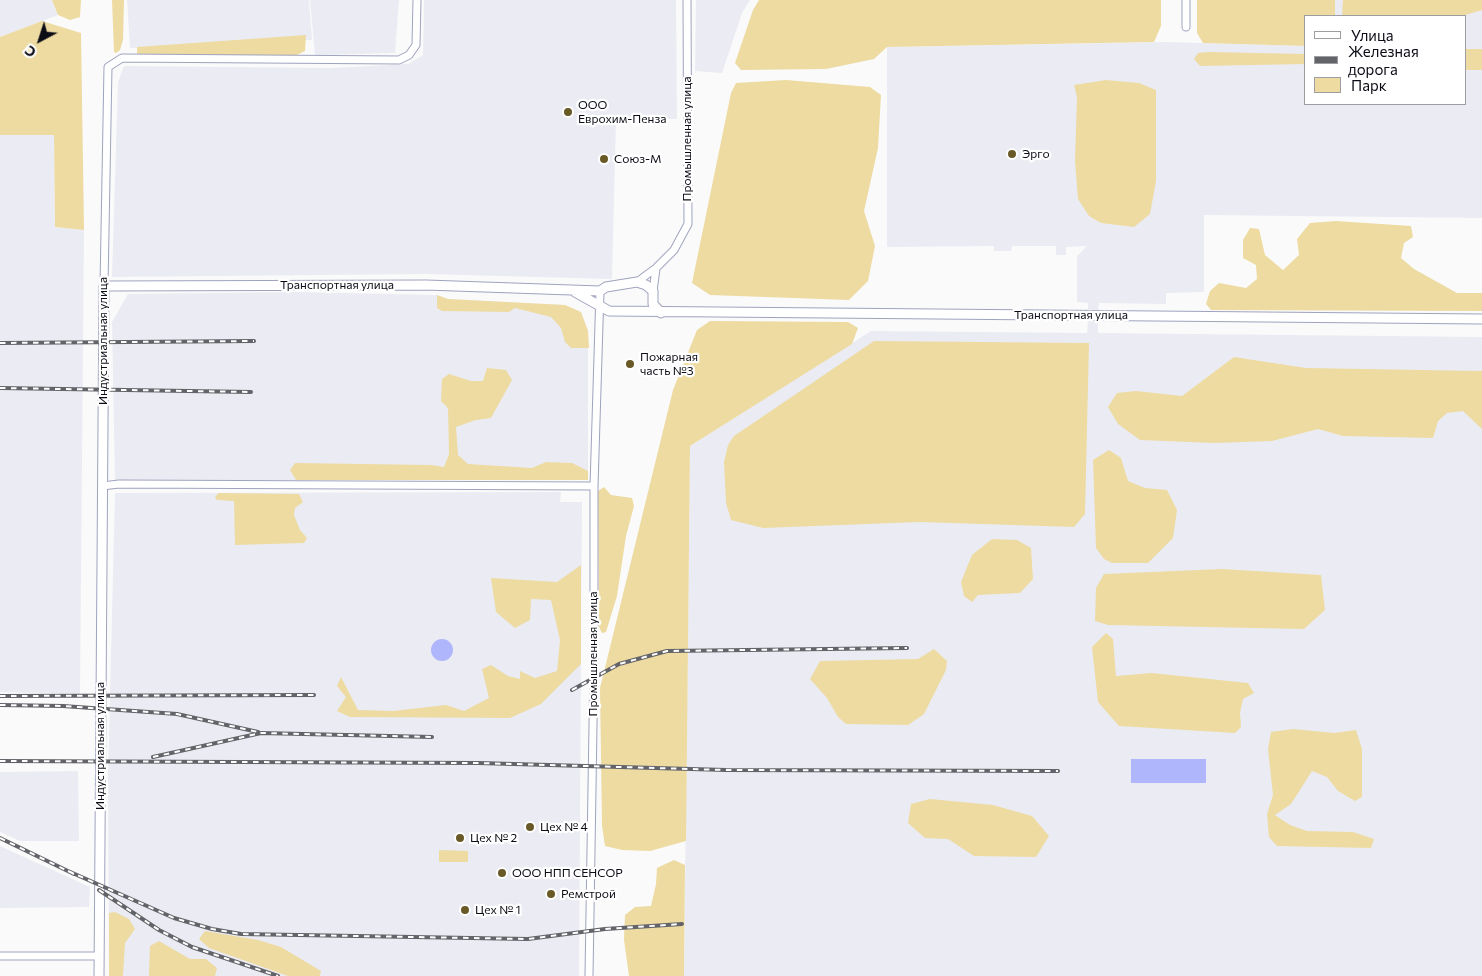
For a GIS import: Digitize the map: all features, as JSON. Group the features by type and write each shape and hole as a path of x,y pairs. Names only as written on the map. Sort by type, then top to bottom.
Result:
{"street":[{"name":"Индустриальная улица","path":"99,976 102,486 108,67 122,58 399,60 409,55 416,45 418,33 417,0"},
{"name":"Промышленная улица","path":"637,282 656,268 674,250 688,224 687,0"},
{"path":"1186,0 1186,27"},
{"path":"656,268 653,304 661,313"},
{"name":"Транспортная улица","path":"104,286 426,285 600,291 606,287 637,282"},
{"path":"637,282 646,285 653,292"},
{"path":"571,290 609,311 602,318 597,333"},
{"name":"Промышленная улица","path":"589,976 594,652 594,486 597,333 600,291"},
{"path":"645,312 653,304"},
{"name":"Транспортная улица","path":"609,311 661,313 1102,314 1482,319"},
{"path":"102,486 119,484 594,486"},
{"path":"0,956 99,956"}],"shaded area":[{"path":"0,0 52,0 58,15 0,37"},
{"path":"127,0 309,0 312,40 130,48"},
{"path":"310,0 399,0 395,53 315,55"},
{"path":"424,0 676,0 677,119 616,119 612,279 426,274 112,277 118,82 124,66 333,68 408,64 423,55"},
{"path":"696,0 750,0 742,13 722,73 695,71"},
{"path":"1335,0 1482,0 1482,218 1204,215 1204,292 1166,293 1166,304 1099,303 1098,310 1088,309 1088,303 1077,302 1077,256 1087,246 1066,247 1066,255 1056,255 1056,246 1012,246 1011,251 994,251 994,246 887,247 887,47 1166,42 1304,46 1304,105 1467,105 1467,15 1335,15"},
{"path":"0,135 54,135 55,227 84,230 80,694 0,692"},
{"path":"298,292 437,295 448,299 565,305 581,312 588,331 588,480 115,480 112,322 128,294"},
{"path":"1088,319 1098,319 1098,333 1482,337 1482,976 684,976 690,446 871,331 1087,333"},
{"path":"561,492 560,502 582,502 579,976 109,976 108,775 115,493"},
{"path":"78,771 79,841 20,841 0,832 0,772"},
{"path":"0,846 90,887 89,907 0,908"}],"green space":[{"path":"52,0 81,0 80,17 70,20 58,15"},
{"path":"112,0 124,0 123,40 120,50 116,53 114,52"},
{"path":"759,0 1161,0 1161,26 1154,42 887,47 874,59 826,69 741,70 735,63 753,10"},
{"path":"1197,0 1335,0 1335,15 1304,15 1304,46 1203,43 1197,33"},
{"path":"1343,0 1482,0 1482,10 1465,15 1342,15"},
{"path":"42,21 81,33 84,230 55,227 54,135 0,135 0,37"},
{"path":"306,35 305,51 297,55 140,56 137,53 137,47"},
{"path":"1467,49 1482,49 1482,70 1467,70"},
{"path":"1198,53 1304,54 1304,64 1200,66 1194,59"},
{"path":"786,80 870,87 881,95 878,148 864,211 875,246 868,281 849,300 710,295 692,283 731,93 736,83"},
{"path":"1106,80 1139,83 1156,90 1156,181 1150,214 1134,227 1101,223 1089,216 1078,199 1075,161 1077,97 1074,85"},
{"path":"1336,221 1411,226 1413,237 1404,243 1401,258 1414,269 1457,293 1482,293 1482,311 1211,310 1206,304 1210,291 1219,283 1246,288 1257,279 1256,265 1243,258 1243,240 1250,228 1259,229 1265,255 1283,270 1299,255 1297,239 1310,223"},
{"path":"437,295 448,299 565,305 581,312 588,331 589,348 571,348 565,342 561,328 551,317 515,308 509,312 442,311 437,308"},
{"path":"710,321 848,322 858,328 852,344 690,446 686,841 650,851 622,850 605,846 602,826 600,688 673,390 697,330"},
{"path":"874,341 1089,343 1085,514 1074,527 920,522 763,528 731,520 726,503 724,462 728,445 734,436"},
{"path":"1234,357 1306,368 1482,371 1482,429 1463,411 1447,413 1438,421 1433,438 1343,436 1318,429 1272,441 1215,443 1140,440 1118,424 1108,407 1117,393 1136,391 1182,396"},
{"path":"487,368 506,370 512,380 491,418 476,420 456,427 458,455 468,464 532,468 546,462 572,463 588,471 588,480 296,480 290,470 295,463 431,465 444,467 449,454 448,408 441,401 442,379 449,374 471,381 483,381"},
{"path":"1109,450 1121,458 1128,481 1145,488 1167,490 1177,510 1173,538 1148,563 1112,563 1104,559 1096,548 1093,460"},
{"path":"604,487 611,495 632,498 634,506 626,536 617,596 606,632 602,633 599,627 598,491"},
{"path":"219,493 299,494 303,502 295,508 294,515 300,530 307,538 304,543 235,545 234,501 217,500 215,497"},
{"path":"992,539 1017,540 1031,548 1033,579 1020,593 978,595 972,602 964,596 961,582 972,555"},
{"path":"581,565 581,664 541,704 510,718 350,717 337,711 346,697 337,686 341,677 358,710 393,711 446,705 464,711 489,698 482,669 491,665 508,676 520,679 520,671 535,678 557,671 560,640 551,600 531,599 530,620 515,628 496,612 491,578 557,582"},
{"path":"1222,569 1321,575 1325,610 1304,629 1108,625 1095,621 1096,588 1104,574"},
{"path":"1106,633 1113,639 1116,676 1152,673 1248,683 1254,693 1243,699 1240,713 1241,727 1235,733 1119,726 1098,702 1092,647"},
{"path":"934,649 947,661 946,670 924,714 908,725 846,724 838,717 827,698 810,679 820,661 918,659"},
{"path":"1293,729 1334,733 1356,730 1362,749 1362,797 1355,801 1338,791 1327,777 1312,771 1291,804 1275,815 1290,825 1307,831 1353,832 1374,839 1371,848 1277,846 1269,837 1267,814 1273,795 1268,749 1271,732"},
{"path":"930,799 993,805 1032,816 1049,836 1036,857 974,856 948,839 925,838 908,823 911,804"},
{"path":"439,850 468,851 468,862 439,862"},
{"path":"674,860 685,865 684,976 629,976 624,940 625,915 635,907 651,906 656,884 657,868"},
{"path":"115,912 129,919 135,929 125,943 123,976 109,976 109,913"},
{"path":"205,931 258,940 281,947 321,971 320,976 288,976 209,948 199,939"},
{"path":"159,941 190,959 206,959 217,968 215,976 149,976 150,946"}],"water":[{"path":"442,639 450,642 453,650 450,658 442,661 434,658 431,650 434,642"},
{"path":"1131,759 1206,759 1206,783 1131,783"}],"railway":[{"path":"0,343 254,341"},
{"path":"0,388 251,392"},
{"path":"572,690 619,664 667,651 907,648"},
{"path":"0,696 314,695"},
{"path":"0,705 63,706 177,714 258,732"},
{"path":"153,757 261,733 432,737"},
{"path":"0,761 478,763 726,770 1058,771"},
{"path":"0,838 74,874"},
{"path":"68,871 174,918 212,929 241,934 528,939 605,929 682,924"},
{"path":"99,890 159,930 192,947 278,976"}],"place":[{"name":"ООО Еврохим-Пенза","path":"568,112"},
{"name":"Эрго","path":"1012,154"},
{"name":"Союз-М","path":"604,159"},
{"name":"Пожарная часть №3","path":"630,364"},
{"name":"Цех № 4","path":"530,827"},
{"name":"Цех № 2","path":"460,838"},
{"name":"ООО НПП СЕНСОР","path":"502,873"},
{"name":"Ремстрой","path":"551,894"},
{"name":"Цех № 1","path":"465,910"}]}
